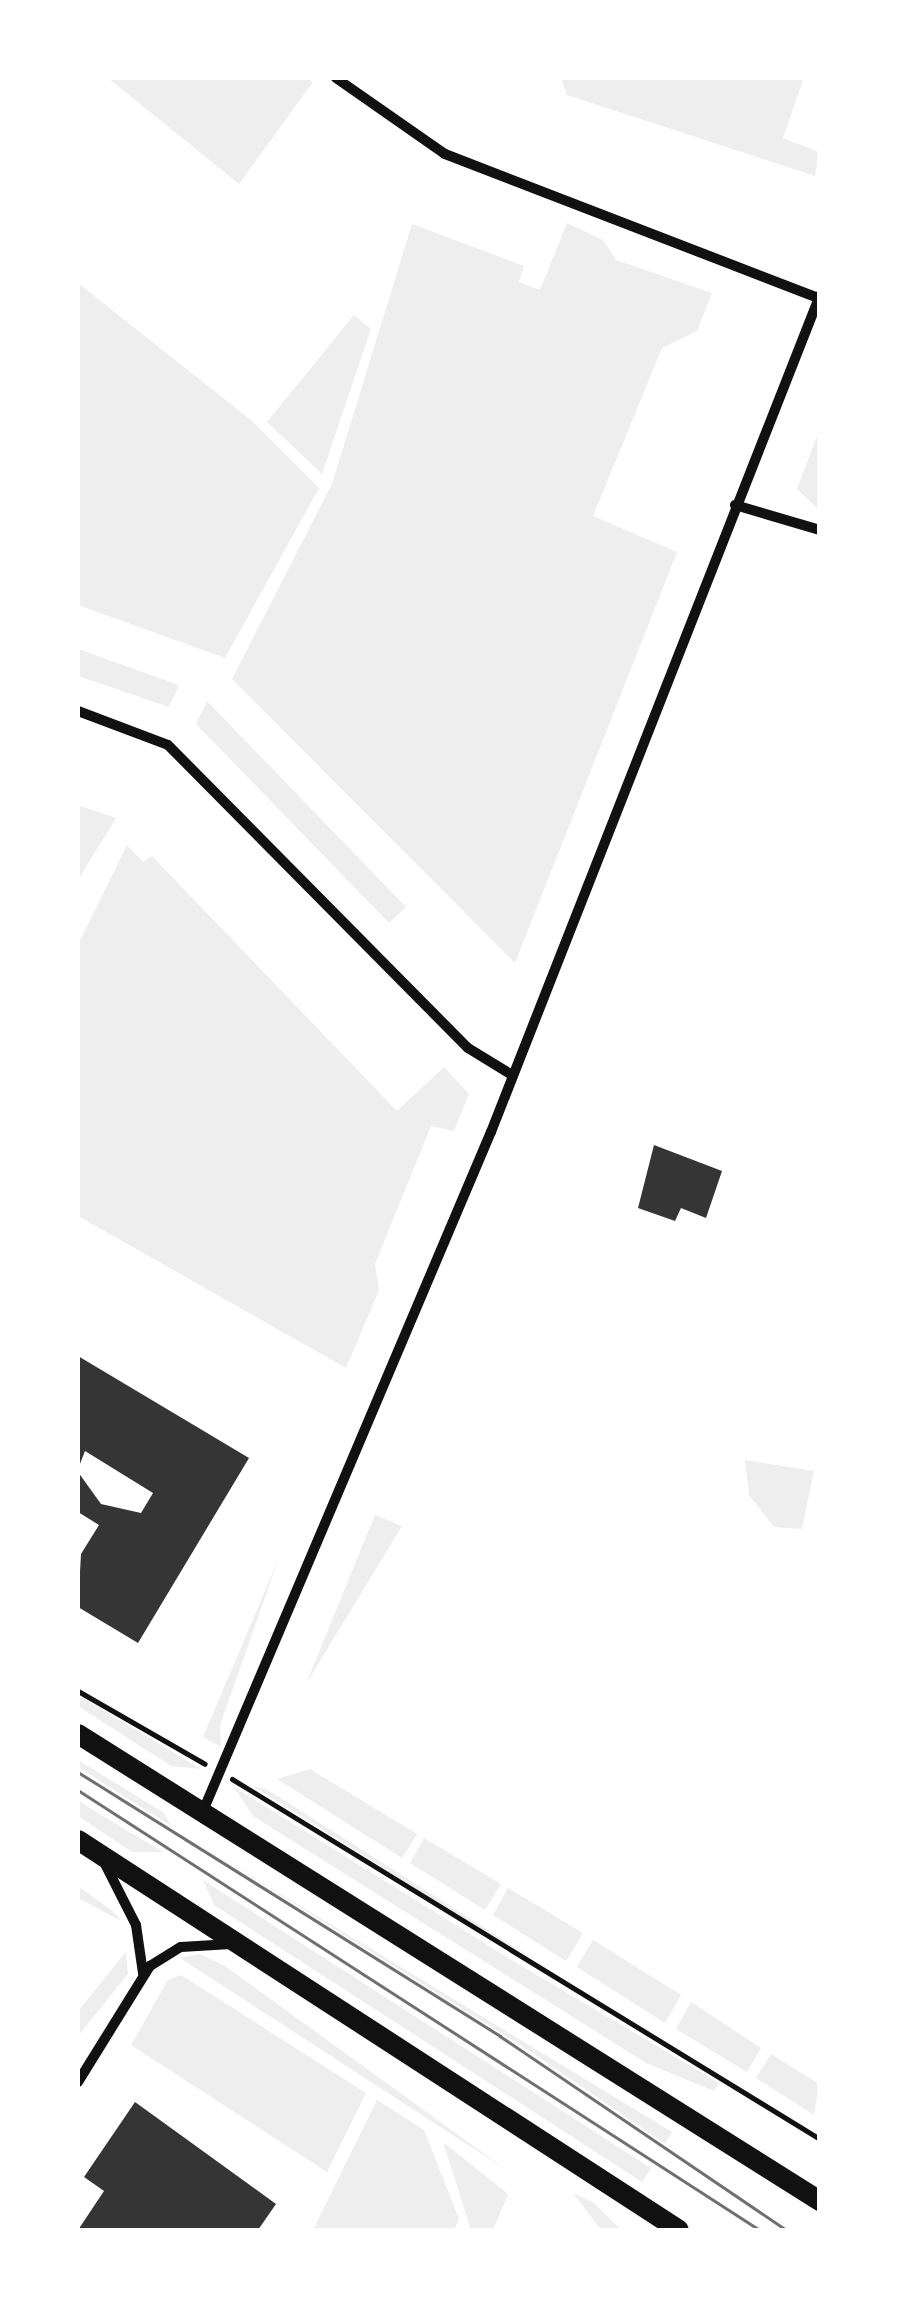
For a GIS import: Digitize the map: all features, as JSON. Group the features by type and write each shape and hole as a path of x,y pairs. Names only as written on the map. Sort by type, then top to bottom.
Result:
{"main road":[{"path":"78,1734 820,2200"},
{"path":"78,1840 679,2230"}],"street":[{"path":"203,1811 512,1075 819,296 445,154 336,78"},
{"path":"735,505 820,530"},
{"path":"78,711 168,744 468,1048 512,1075"},
{"path":"98,1853 136,1926 143,1973"},
{"path":"78,2082 143,1973 181,1947 240,1945"}],"path":[{"path":"78,1690 208,1766"},
{"path":"233,1780 820,2140"}],"shaded area":[{"path":"108,78 307,78 313,82 239,184"},
{"path":"561,78 803,80 783,138 819,152 815,176 567,95"},
{"path":"567,223 603,240 616,260 712,293 697,331 662,348 593,516 677,552 515,963 232,679 332,484 412,224 524,266 519,282 540,290"},
{"path":"78,283 252,421 319,488 225,658 78,605"},
{"path":"354,315 371,329 322,474 267,422"},
{"path":"819,431 819,510 797,489"},
{"path":"78,649 179,685 169,707 78,676"},
{"path":"207,701 406,907 389,923 196,724"},
{"path":"78,805 116,818 78,880"},
{"path":"127,845 143,862 152,856 397,1111 444,1067 469,1094 454,1131 431,1126 375,1264 379,1290 346,1368 78,1216 78,945"},
{"path":"745,1460 814,1471 802,1529 774,1527 749,1495"},
{"path":"375,1515 402,1526 306,1684"},
{"path":"279,1558 220,1725 221,1747 203,1737"},
{"path":"78,1695 201,1769 171,1766 78,1706"},
{"path":"78,1760 164,1813 171,1826 78,1767"},
{"path":"310,1769 417,1834 402,1858 277,1779"},
{"path":"253,1786 268,1790 540,1963 470,1923"},
{"path":"234,1787 510,1959 719,2083 714,2091 646,2063 253,1816"},
{"path":"78,1800 163,1852 132,1852 78,1816"},
{"path":"424,1838 501,1884 485,1910 410,1863"},
{"path":"225,1860 672,2132 665,2144 534,2054"},
{"path":"203,1880 651,2168 642,2182 214,1905"},
{"path":"78,1886 114,1912 121,1921 78,1898"},
{"path":"508,1888 583,1933 566,1961 493,1915"},
{"path":"593,1940 681,1995 665,2023 577,1967"},
{"path":"126,1952 128,1974 78,2036 78,2011"},
{"path":"200,1954 225,1966 508,2171 180,1958"},
{"path":"181,1975 366,2093 327,2172 131,2045 168,1980"},
{"path":"691,2002 761,2048 747,2072 676,2029"},
{"path":"771,2054 819,2084 814,2115 756,2078"},
{"path":"377,2100 424,2130 459,2219 454,2230 313,2230"},
{"path":"443,2142 508,2194 493,2230 471,2230"},
{"path":"573,2193 594,2203 621,2230 601,2230"}],"building":[{"path":"654,1145 722,1171 706,1218 681,1208 675,1221 638,1208"},
{"path":"78,1356 249,1458 138,1643 78,1607 81,1554 99,1525 78,1512 78,1472 101,1504 141,1513 153,1493 85,1451 78,1469"},
{"path":"135,2102 276,2204 258,2230 78,2230 104,2191 84,2177"}],"tram line":[{"path":"78,1772 500,2036 787,2230"},
{"path":"78,1790 760,2230"}]}
